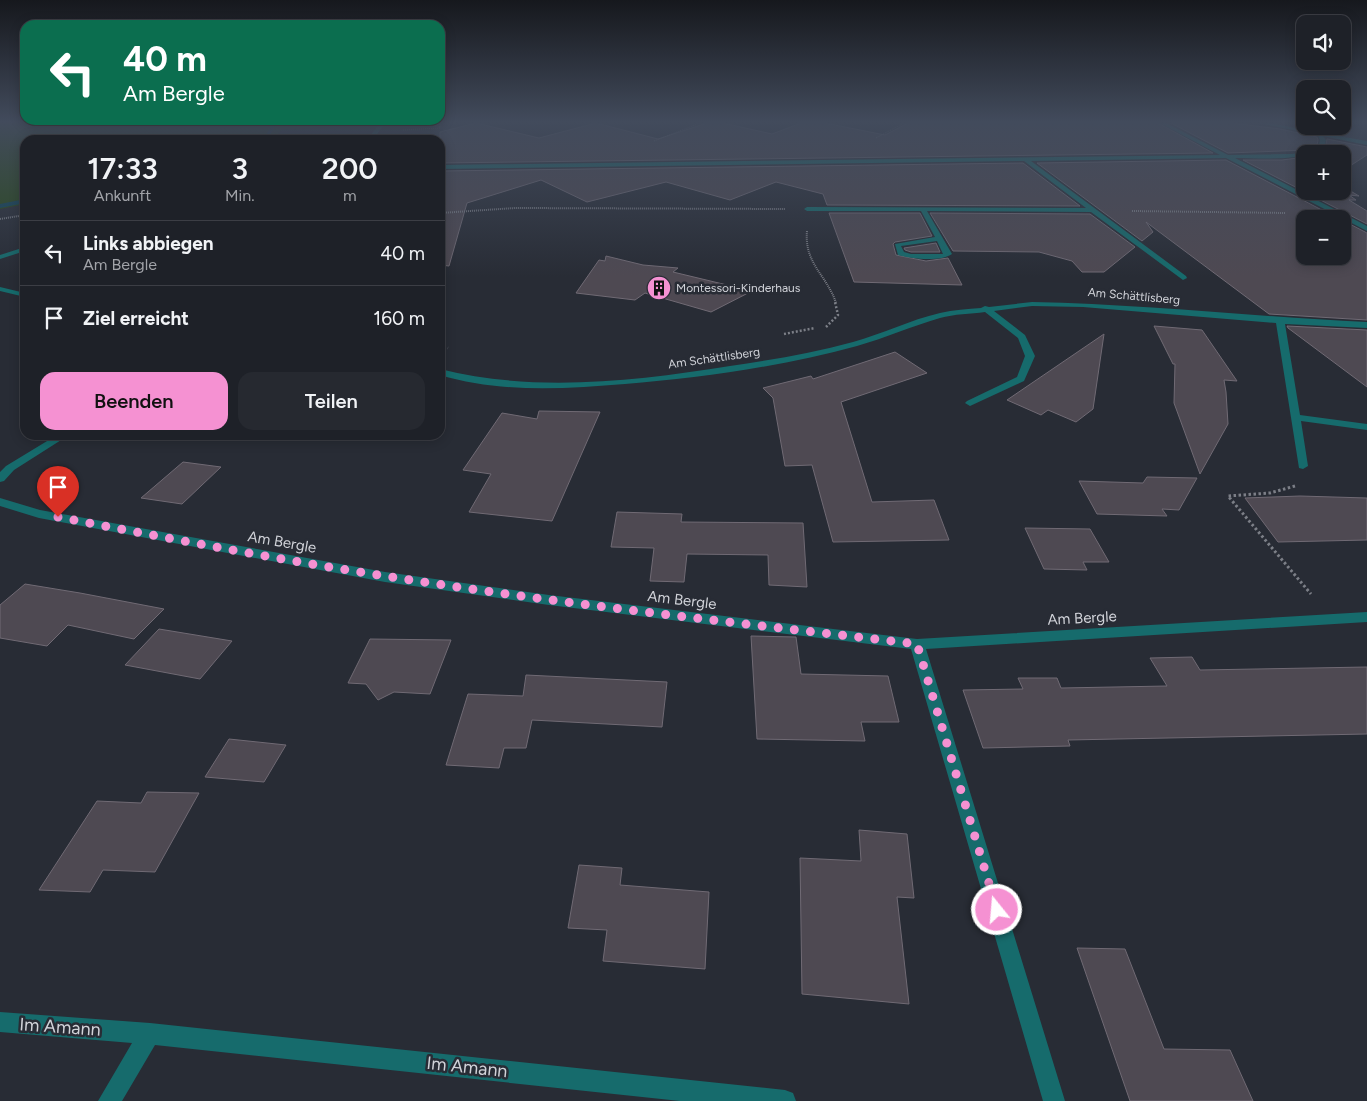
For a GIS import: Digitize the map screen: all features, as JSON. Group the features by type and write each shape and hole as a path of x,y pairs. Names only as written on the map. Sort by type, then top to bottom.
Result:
{"street":[{"path":"1046,174 1183,278"},
{"path":"1262,174 1367,229"},
{"path":"807,209 1093,210"},
{"path":"923,209 948,254 944,256 910,256 902,253 897,245 940,240"},
{"path":"0,257 20,251"},
{"path":"0,289 20,294"},
{"name":"Am Schättlisberg","path":"445,373 457,377 518,384 561,386 678,377 760,364 854,344 941,314 1032,304 1083,305 1280,321 1367,325"},
{"path":"970,403 1021,379 1030,356 1022,336 985,308"},
{"path":"1280,321 1303,466"},
{"path":"1296,417 1367,427"},
{"path":"0,479 10,468 56,440"},
{"name":"Am Bergle","path":"0,502 15,508 58,517 251,554 385,576 559,602 917,644 1367,617"},
{"path":"917,644 1054,1101"},
{"name":"Im Amann","path":"0,1022 150,1034 785,1101"},
{"path":"109,1101 150,1034"}],"path":[{"path":"445,213 515,208 807,209 806,246 810,258 838,302 838,315 825,326 854,344"},
{"path":"1093,210 1286,213"},
{"path":"0,219 20,216"},
{"path":"780,335 816,328"},
{"path":"445,347 456,350"},
{"path":"1303,466 1300,485 1270,493 1228,496 1332,620"}],"green space":[{"path":"0,174 20,174 20,205 0,209"}],"building":[{"path":"445,174 1038,174 1080,206 827,205 823,194 776,182 730,200 666,182 587,202 541,180 467,203 449,266 445,266"},
{"path":"1052,174 1254,174 1296,197 1296,200 1303,200 1322,210 1296,210 1296,265 1351,265 1351,225 1367,233 1367,320 1269,314 1146,222 1153,232 1142,241"},
{"path":"1271,174 1296,174 1296,187"},
{"path":"1320,200 1349,200 1367,211 1367,224 1351,216 1351,210 1340,210"},
{"path":"829,213 920,213 932,236 895,242 893,244 896,255 926,261 948,258 962,285 854,282"},
{"path":"930,213 1090,214 1135,247 1104,272 1082,272 1072,261 1039,252 953,251"},
{"path":"936,243 940,252 911,252 904,248"},
{"name":"Montessori-Kinderhaus","path":"606,256 643,265 678,268 673,272 752,291 711,312 645,293 635,300 576,293 599,260 605,261"},
{"path":"1154,326 1202,330 1237,381 1224,380 1228,424 1200,474 1174,403 1175,364 1173,364"},
{"path":"1287,326 1367,330 1367,387 1288,328"},
{"path":"1104,334 1093,409 1076,422 1048,410 1041,415 1007,400"},
{"path":"895,352 927,373 841,402 872,502 934,500 949,540 833,542 812,465 785,466 773,398 763,388 811,376 813,379"},
{"path":"539,411 600,412 552,521 469,512 491,474 463,470 502,413 537,419"},
{"path":"183,462 221,467 182,504 141,498"},
{"path":"1147,477 1197,478 1179,510 1162,509 1167,516 1097,514 1079,481 1143,483"},
{"path":"1300,496 1367,498 1367,540 1278,542 1245,498"},
{"path":"617,512 682,514 681,522 803,523 807,587 769,585 768,555 687,554 684,582 650,581 654,548 611,547"},
{"path":"1025,528 1090,529 1109,562 1083,562 1087,570 1044,569"},
{"path":"25,584 164,609 134,639 68,625 47,646 0,638 0,605"},
{"path":"159,629 232,641 200,679 125,665"},
{"path":"751,636 796,637 801,674 888,676 899,722 861,722 865,741 757,739"},
{"path":"370,639 451,640 430,694 394,692 378,700 366,684 348,683"},
{"path":"1192,657 1200,670 1367,667 1367,734 1068,740 1070,746 983,748 963,690 1023,689 1018,678 1057,678 1061,688 1167,686 1150,658"},
{"path":"526,675 667,682 662,727 532,720 526,748 504,748 499,768 446,765 468,694 523,696"},
{"path":"229,739 286,745 264,782 205,777"},
{"path":"147,792 199,793 155,872 103,870 90,892 39,890 97,801 141,803"},
{"path":"859,830 907,834 914,898 897,897 909,1004 802,994 800,858 861,861"},
{"path":"579,865 622,868 620,885 709,892 705,969 603,961 607,930 568,928"},
{"path":"1077,948 1125,949 1164,1049 1230,1050 1253,1101 1130,1101"}],"waterway":[{"path":"0,206 20,202"}],"place":[{"name":"Montessori-Kinderhaus","path":"659,288"}],"route":[{"path":"58,517 251,554 385,576 549,600 917,644 997,910"}]}
